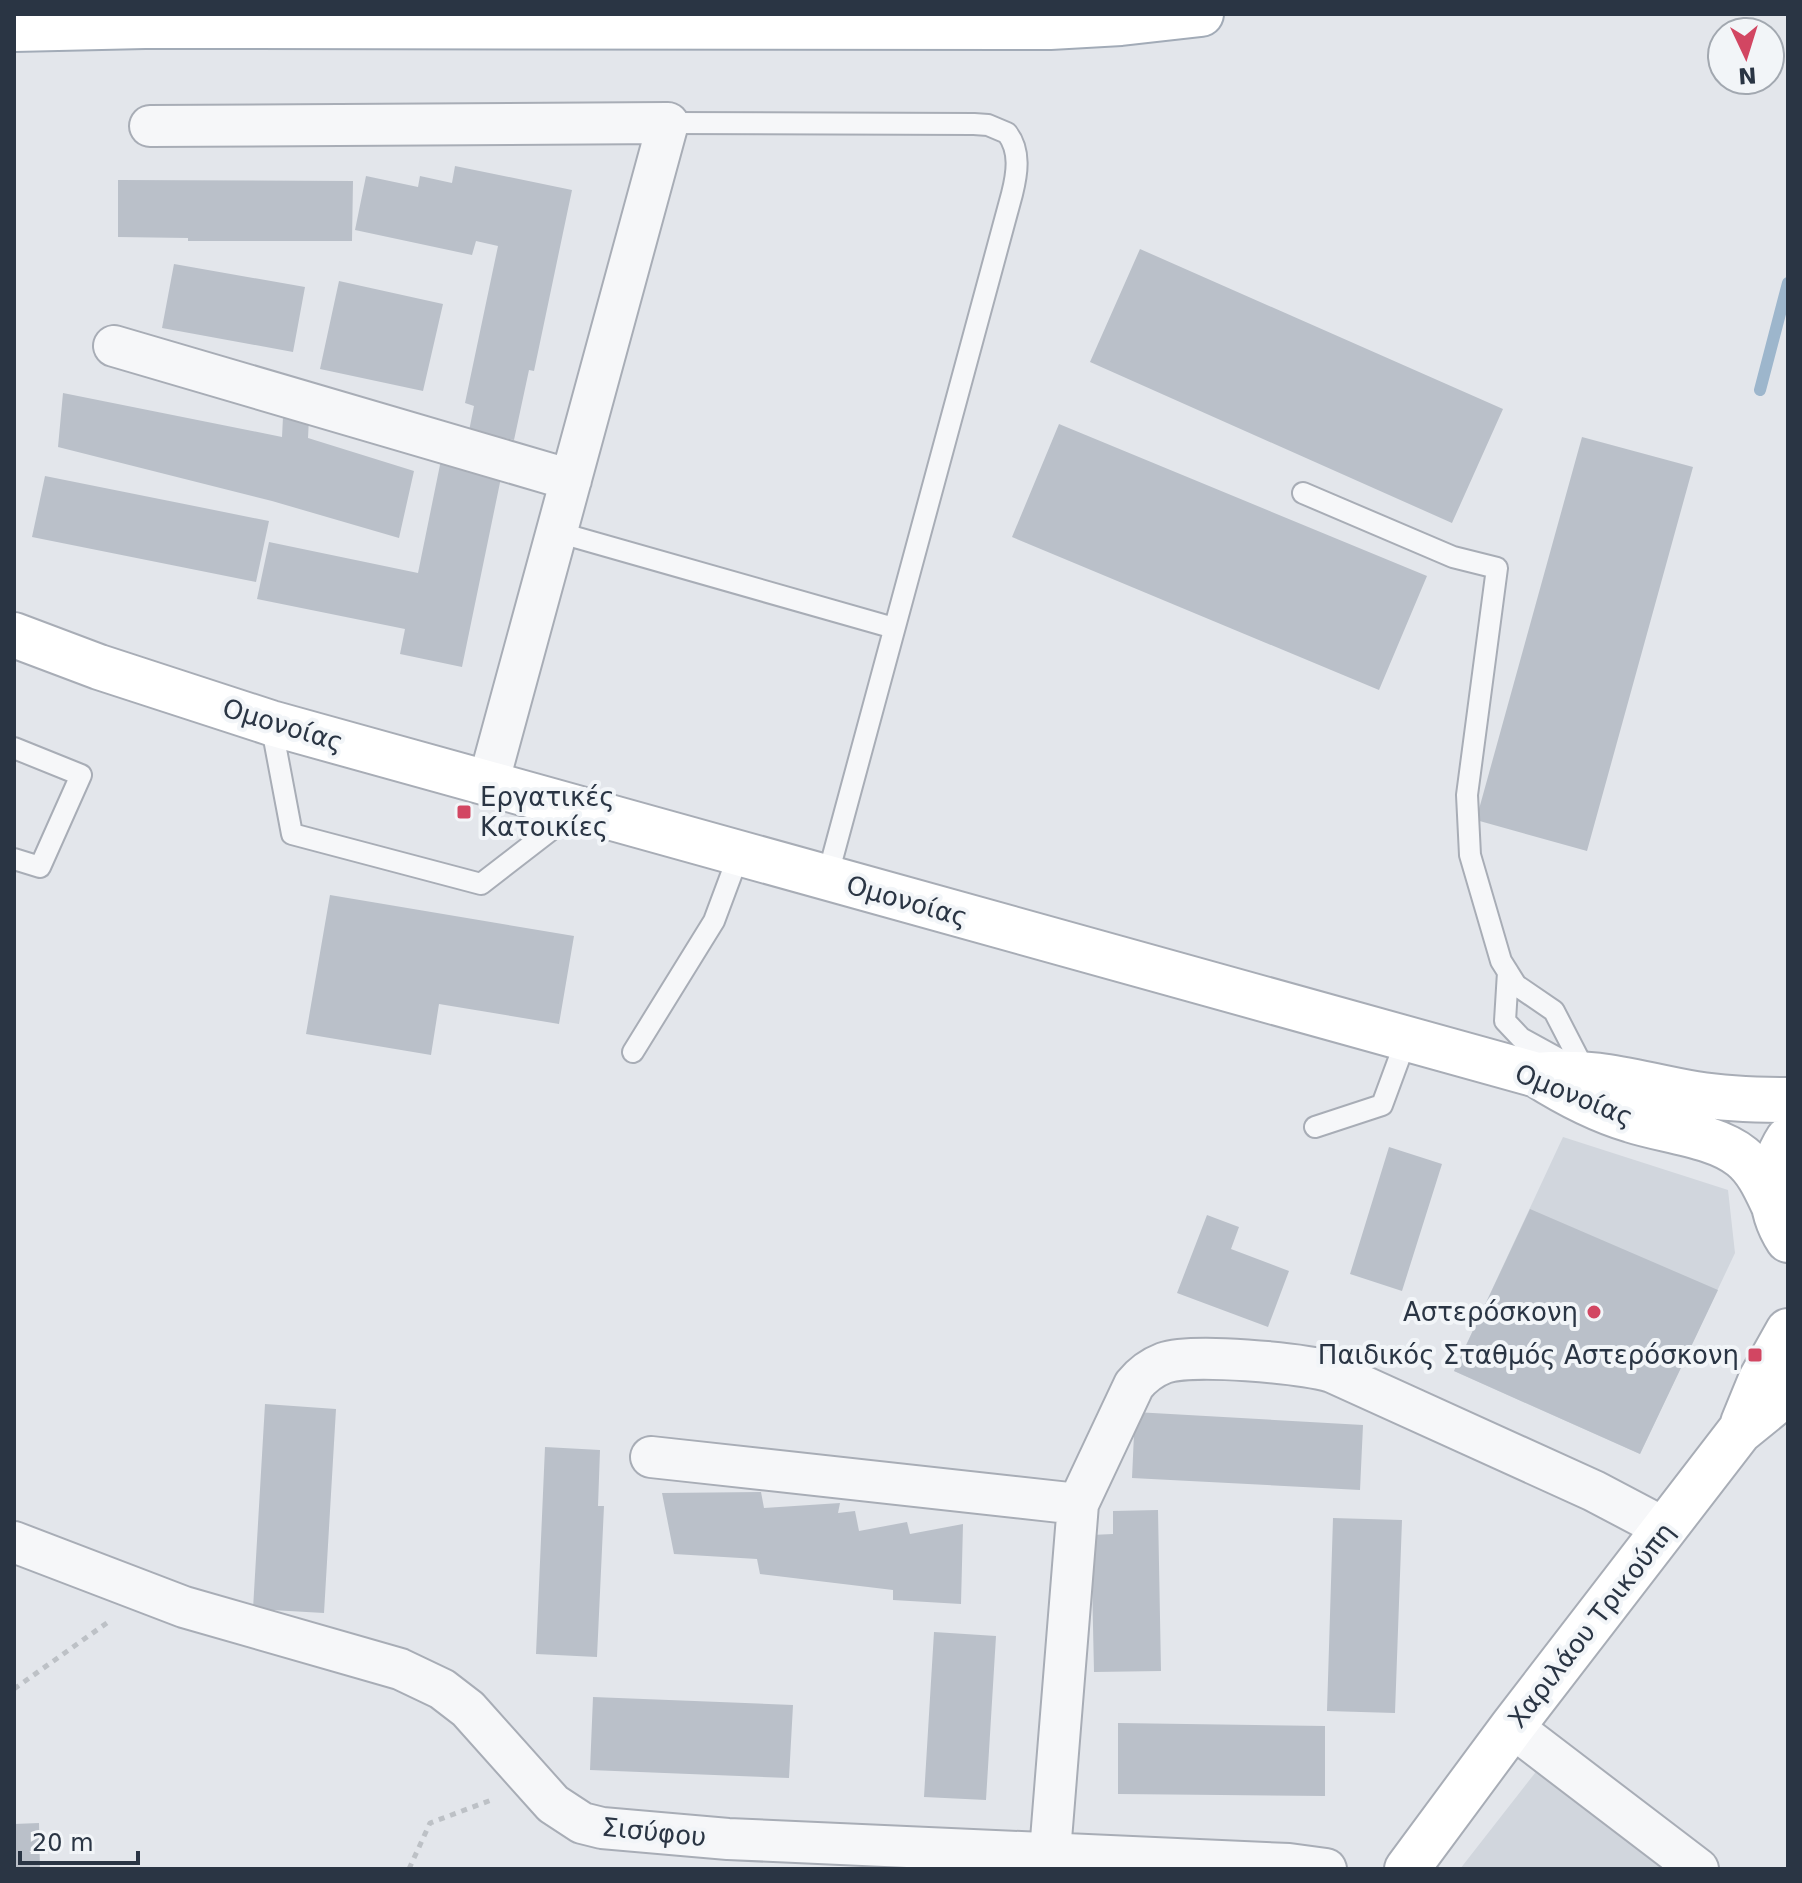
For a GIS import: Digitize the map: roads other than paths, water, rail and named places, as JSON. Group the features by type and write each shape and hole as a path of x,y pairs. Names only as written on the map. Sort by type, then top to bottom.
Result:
{"street":[{"path":"14,29 145,26 1050,27 1201,14"},
{"path":"150,126 668,123 488,784"},
{"path":"114,346 571,480"},
{"name":"Ομονοίας","path":"14,635 99,667 271,723 1537,1075 1576,1100 1599,1109 1726,1147 1750,1164 1765,1187 1783,1232"},
{"path":"1537,1075 1586,1073 1717,1098 1788,1100"},
{"path":"1783,1232 1772,1177 1780,1151 1788,1139"},
{"path":"1739,1432 1761,1379 1788,1331"},
{"path":"1050,1852 1078,1504 1121,1412 1143,1374 1164,1363 1178,1360 1312,1366 1332,1372 1594,1491 1666,1529"},
{"name":"Χαριλάου Τρικούπη","path":"1407,1869 1739,1432 1788,1392"},
{"path":"651,1457 1078,1504"},
{"name":"Σισύφου","path":"14,1542 184,1607 371,1660 423,1678 468,1709 533,1785 568,1816 602,1828 728,1854 1050,1852 1289,1864 1326,1869"},
{"path":"1512,1727 1698,1869"}],"lane":[{"path":"668,123 974,124 1000,128 1013,140 1016,170 1012,194 827,878"},
{"path":"1303,493 1453,557 1497,568 1467,795 1470,855 1501,961 1516,985 1554,1011 1586,1073"},
{"path":"557,532 894,628"},
{"path":"271,723 292,834 481,884 578,809"},
{"path":"14,748 81,775 40,867 14,859"},
{"path":"633,1052 714,921 739,854"},
{"path":"1508,972 1505,1021 1521,1038 1586,1073"},
{"path":"1315,1127 1382,1105 1406,1040"}],"waterway":[{"path":"1760,390 1788,283"}],"place":[{"name":"Εργατικές Κατοικίες","path":"464,812"},
{"name":"Αστερόσκονη","path":"1594,1312"},
{"name":"Παιδικός Σταθμός Αστερόσκονη","path":"1755,1355"}]}
